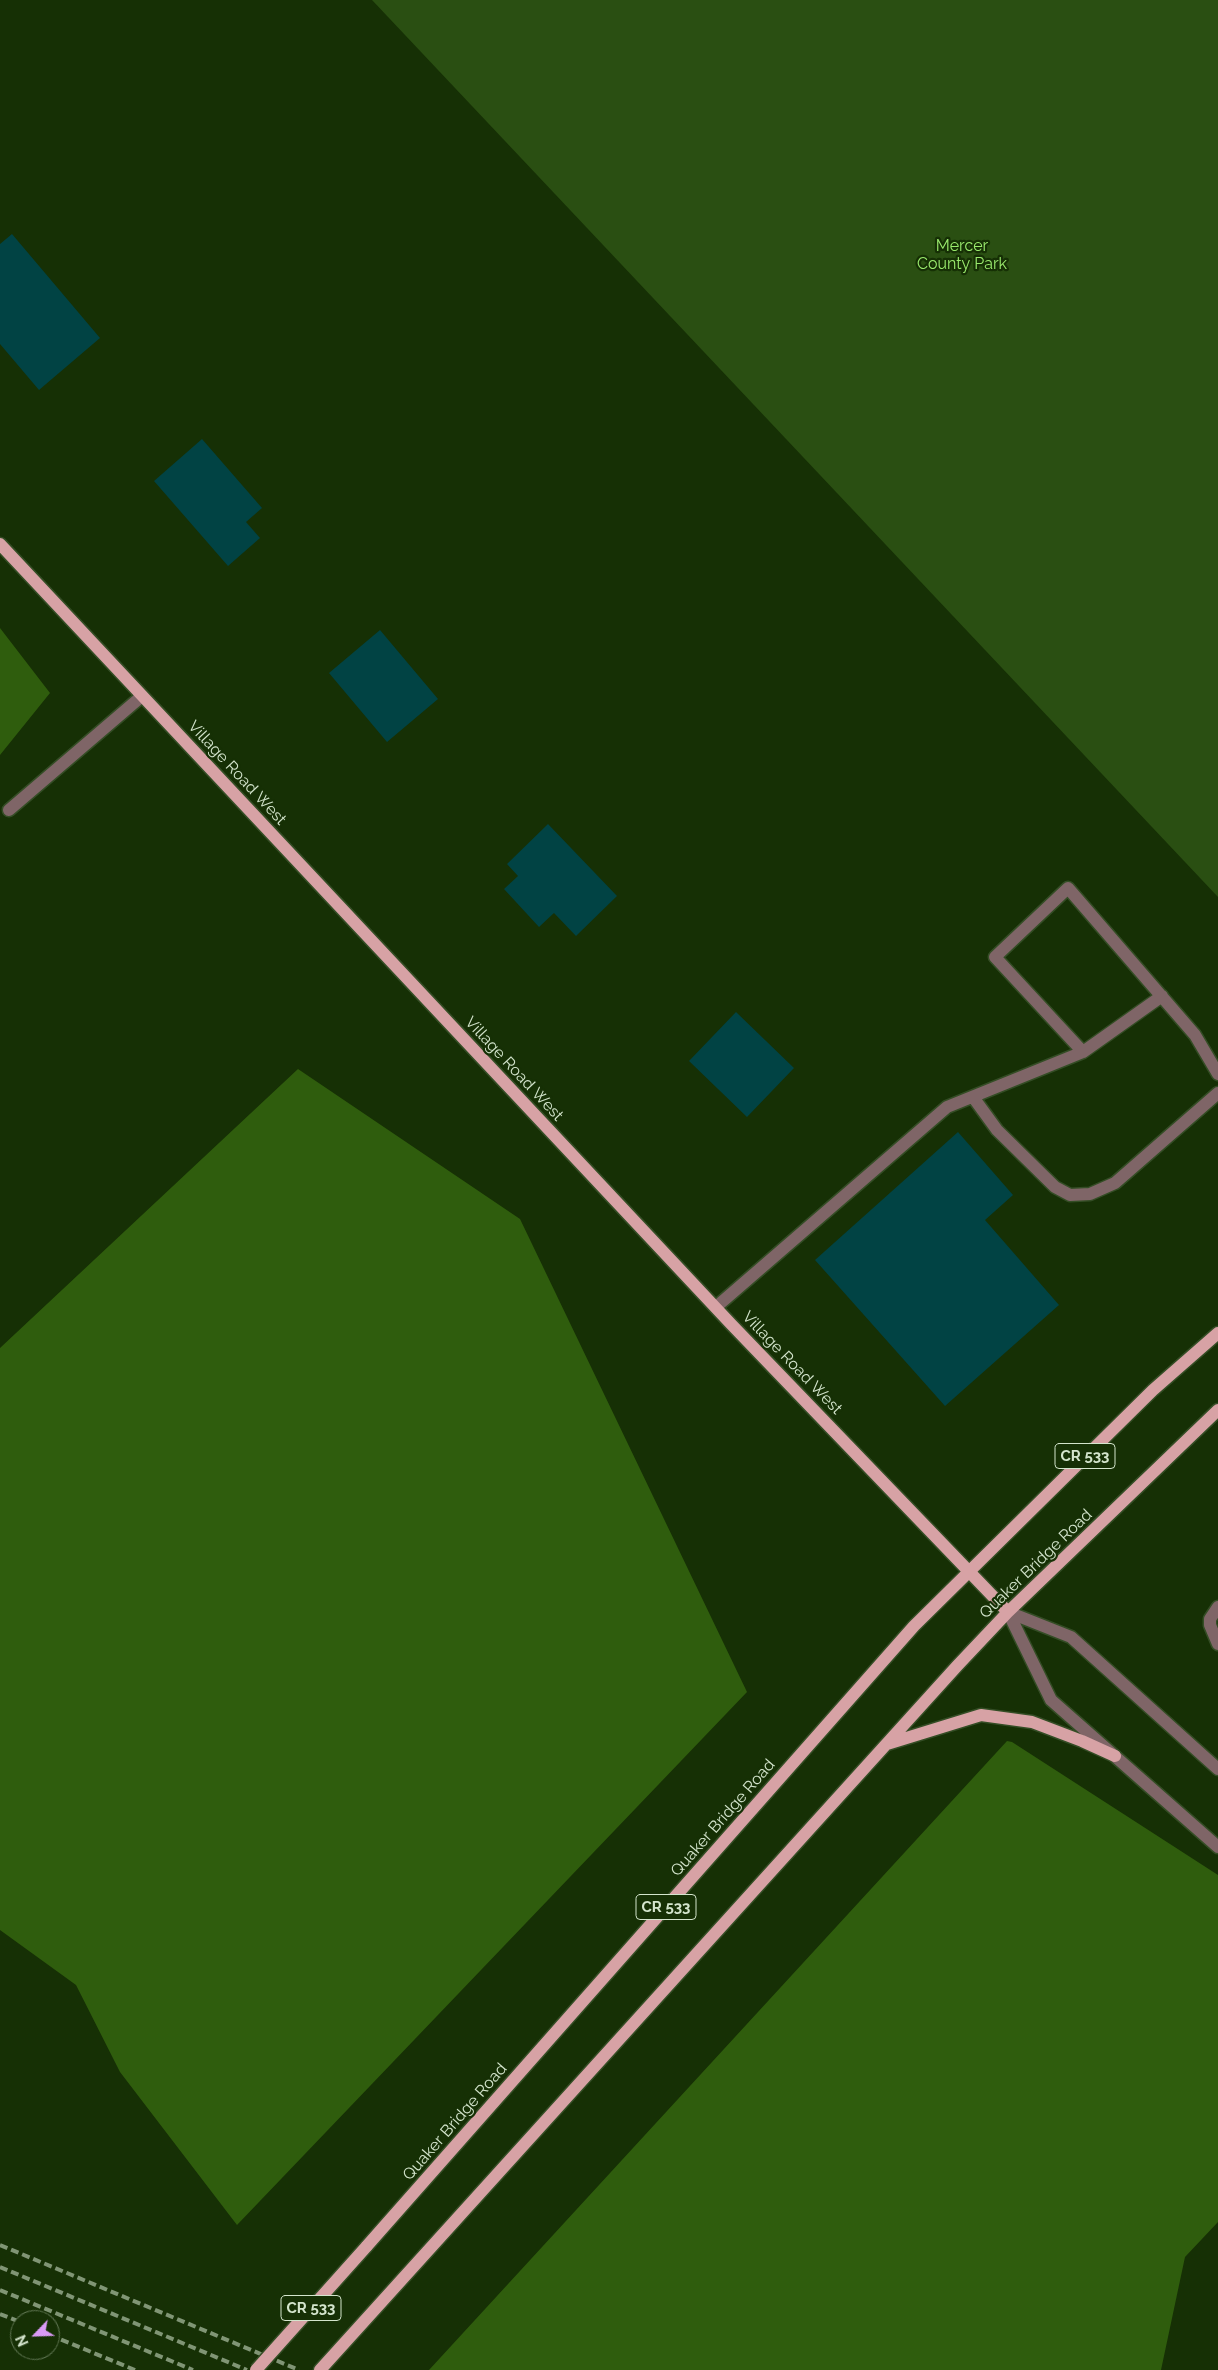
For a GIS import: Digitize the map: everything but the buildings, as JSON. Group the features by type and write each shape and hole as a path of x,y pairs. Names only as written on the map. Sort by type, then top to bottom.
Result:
{"main road":[{"name":"Village Road West","path":"0,544 716,1307 970,1570 1008,1612"},
{"name":"Quaker Bridge Road","path":"256,2370 914,1626 1153,1390 1218,1333"},
{"name":"Quaker Bridge Road","path":"320,2370 1008,1612 1218,1410"},
{"path":"887,1744 981,1715 1032,1722 1115,1756"}],"street":[{"path":"9,810 142,696"},
{"path":"1083,1052 995,957 1068,888 1195,1035 1218,1074"},
{"path":"716,1307 947,1107 1083,1052 1162,996"},
{"path":"973,1097 997,1130 1055,1187 1070,1195 1090,1194 1115,1183 1218,1093"},
{"path":"1218,1607 1210,1618 1210,1625 1218,1644"},
{"path":"1008,1612 1052,1700 1218,1848"},
{"path":"1008,1612 1071,1637 1218,1769"}],"green space":[{"name":"Mercer County Park","path":"372,0 1218,0 1218,897"},
{"path":"0,628 50,693 0,755"},
{"path":"298,1069 520,1219 747,1692 237,2225 120,2072 76,1985 0,1930 0,1348"},
{"path":"1007,1741 1012,1742 1218,1875 1218,2222 1185,2257 1161,2370 429,2370"}],"railway":[{"path":"0,2245 299,2370"},
{"path":"0,2267 247,2370"},
{"path":"0,2290 193,2370"},
{"path":"0,2314 10,2318"},
{"path":"60,2339 135,2370"}]}
